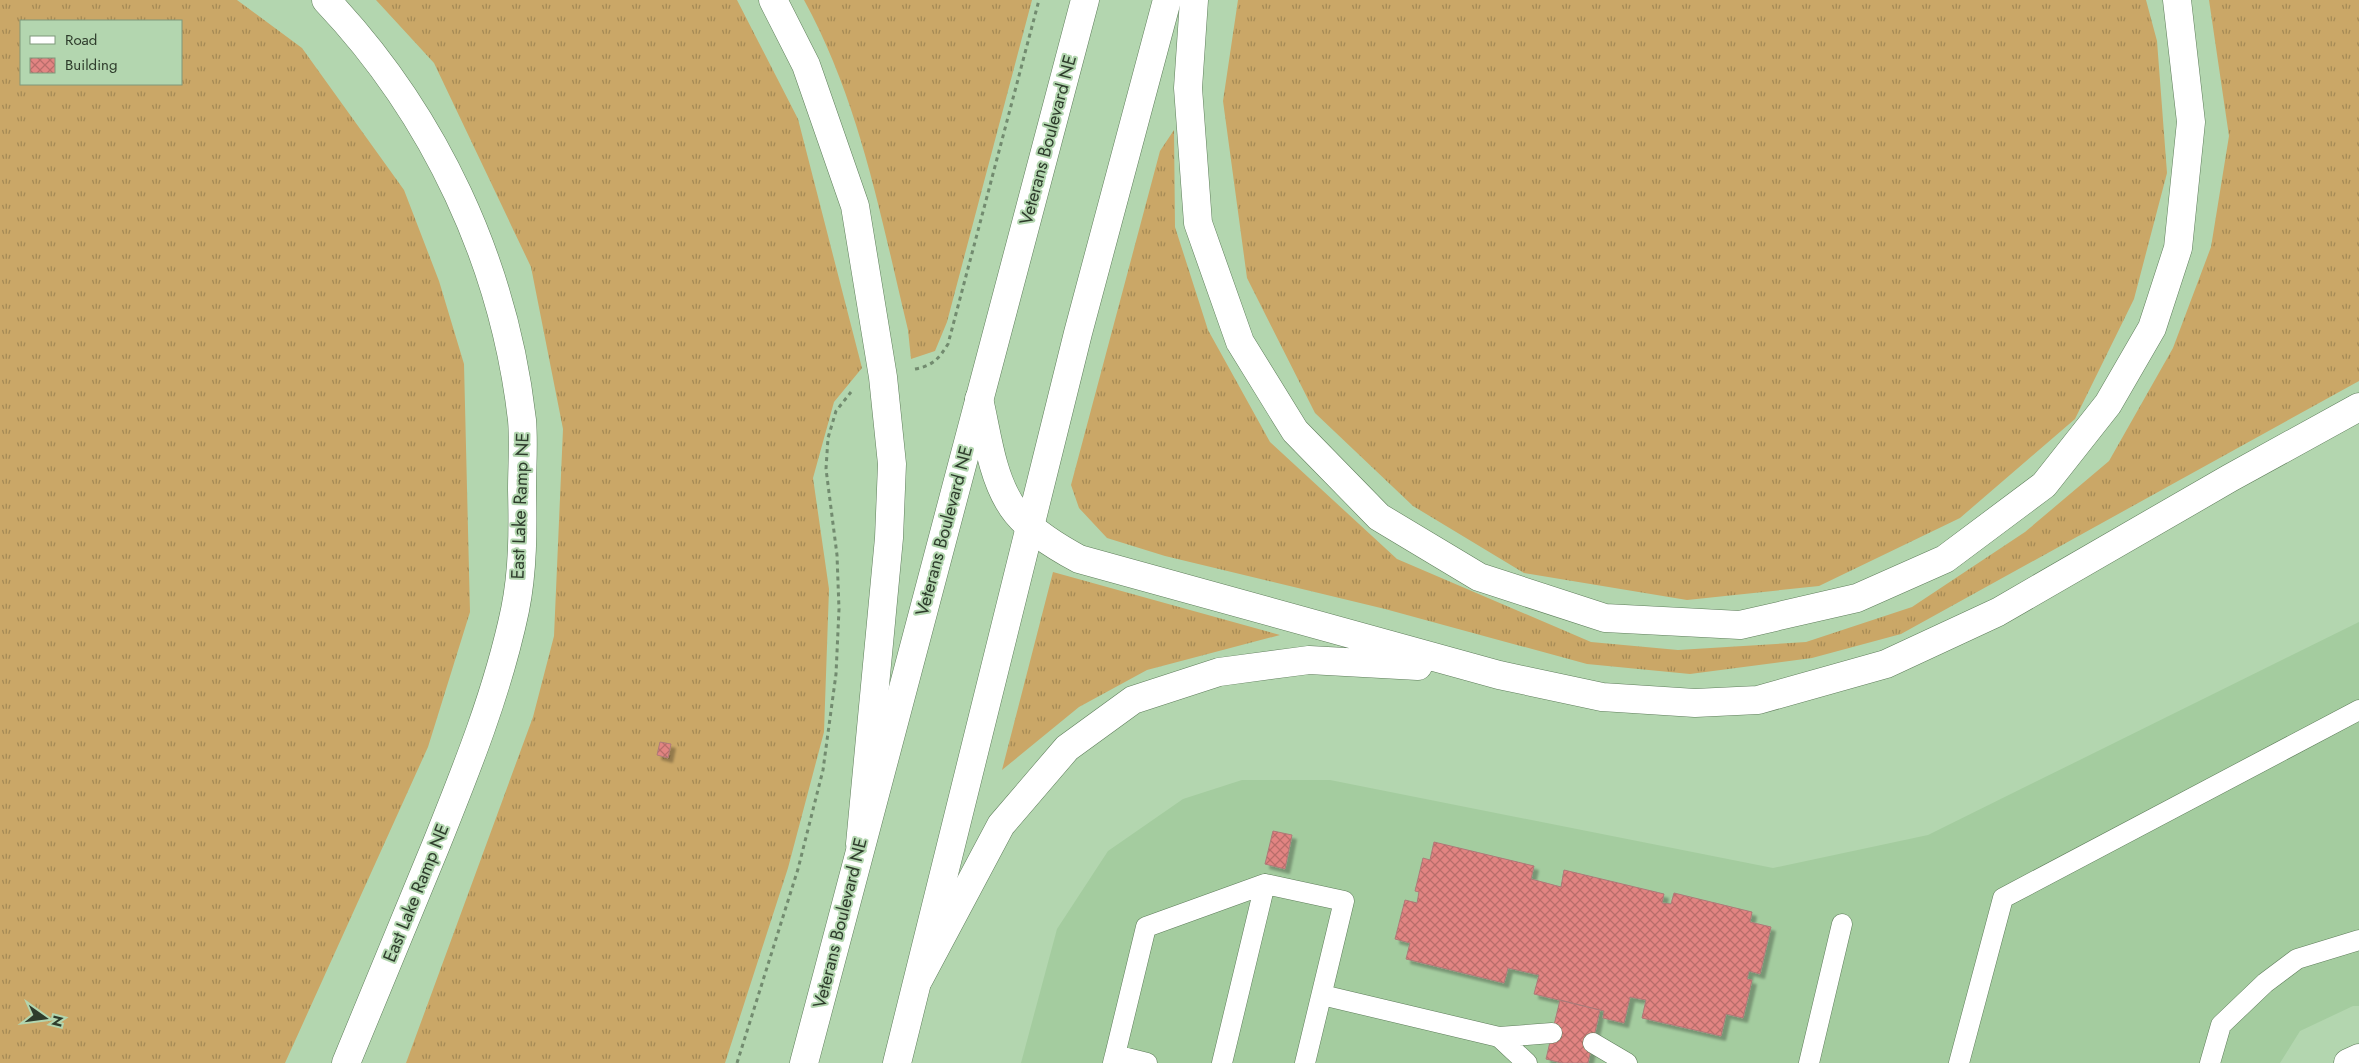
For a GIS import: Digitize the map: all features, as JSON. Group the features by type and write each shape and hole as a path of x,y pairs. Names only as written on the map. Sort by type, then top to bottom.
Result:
{"main road":[{"name":"East Lake Ramp NE","path":"326,0 361,37 415,113 460,196 488,266 511,353 522,423 523,532 516,607 496,683 462,779 346,1063"},
{"path":"772,0 806,65 855,206 883,377 892,464 889,538 860,844"},
{"name":"Veterans Boulevard NE","path":"804,1063 860,844 1085,0"},
{"path":"897,1063 1078,333 1167,0"},
{"path":"1194,0 1188,88 1198,223 1240,342 1295,431 1379,517 1478,577 1605,618 1740,625 1857,598 1945,559 2044,485 2108,404 2152,328 2178,248 2191,122 2177,0"},
{"path":"979,399 994,464 1009,503 1030,526 1052,545 1080,559 1499,675 1602,697 1695,703 1758,700 1886,664 1998,612 2230,478 2359,407"},
{"path":"919,978 1001,825 1067,748 1133,700 1219,672 1309,660 1390,663 1499,675"},
{"path":"2348,1063 2359,1058"}],"lane":[{"path":"1959,1063 2003,898 2359,710"},
{"path":"1222,1063 1265,884"},
{"path":"1147,1063 1114,1059 1146,927 1265,884 1344,901 1305,1063"},
{"path":"1809,1063 1842,924"},
{"path":"2210,1063 2221,1025 2265,984 2297,959 2359,940"},
{"path":"1322,995 1500,1037 1552,1033"},
{"path":"1500,1037 1527,1063"},
{"path":"1592,1043 1627,1063"}],"path":[{"path":"737,1063 798,869 823,770 832,712 839,609 836,555 826,469 828,438 836,411 854,389 864,381 926,367 938,359 948,344 1039,0"}],"shaded area":[{"path":"2359,622 2359,1006 2353,1006 2300,1031 2280,1063 1021,1063 1057,929 1108,851 1183,799 1242,780 1330,780 1773,868 1928,835"}],"green space":[{"path":"0,0 237,0 302,48 404,190 439,281 464,364 470,612 428,747 285,1063 0,1063"},
{"path":"376,0 737,0 798,119 862,368 834,402 813,478 829,589 824,732 788,868 725,1063 406,1063 533,717 554,636 563,429 531,267 434,63"},
{"path":"804,0 1032,0 947,322 935,351 911,359 908,330 867,161 840,79"},
{"path":"1238,0 2146,0 2157,41 2167,173 2134,299 2075,419 1960,518 1819,586 1687,600 1524,573 1413,506 1315,413 1247,278 1223,101"},
{"path":"2209,0 2359,0 2359,381 1901,634 1812,658 1690,674 1587,664 1385,609 1165,556 1107,538 1079,508 1071,485 1160,151 1174,130 1175,227 1208,330 1270,442 1397,559 1591,642 1678,650 1806,642 1912,607 2025,532 2109,461 2173,348 2211,247 2229,136"},
{"path":"1053,572 1280,635 1147,670 1079,707 1002,770"}],"building":[{"path":"660,742 671,744 668,758 657,755"},
{"path":"1273,831 1292,835 1285,869 1265,864"},
{"path":"1434,842 1534,866 1531,879 1561,887 1564,870 1664,894 1662,903 1671,904 1674,893 1752,912 1750,922 1771,927 1760,974 1749,971 1747,979 1752,980 1743,1018 1726,1014 1721,1036 1642,1018 1646,1000 1630,997 1624,1023 1603,1018 1604,1011 1534,994 1539,975 1508,968 1504,983 1406,959 1410,943 1395,939 1405,900 1417,903 1419,892 1415,891 1423,858 1430,860"},
{"path":"1560,1000 1600,1010 1588,1063 1562,1063 1546,1059"}]}
